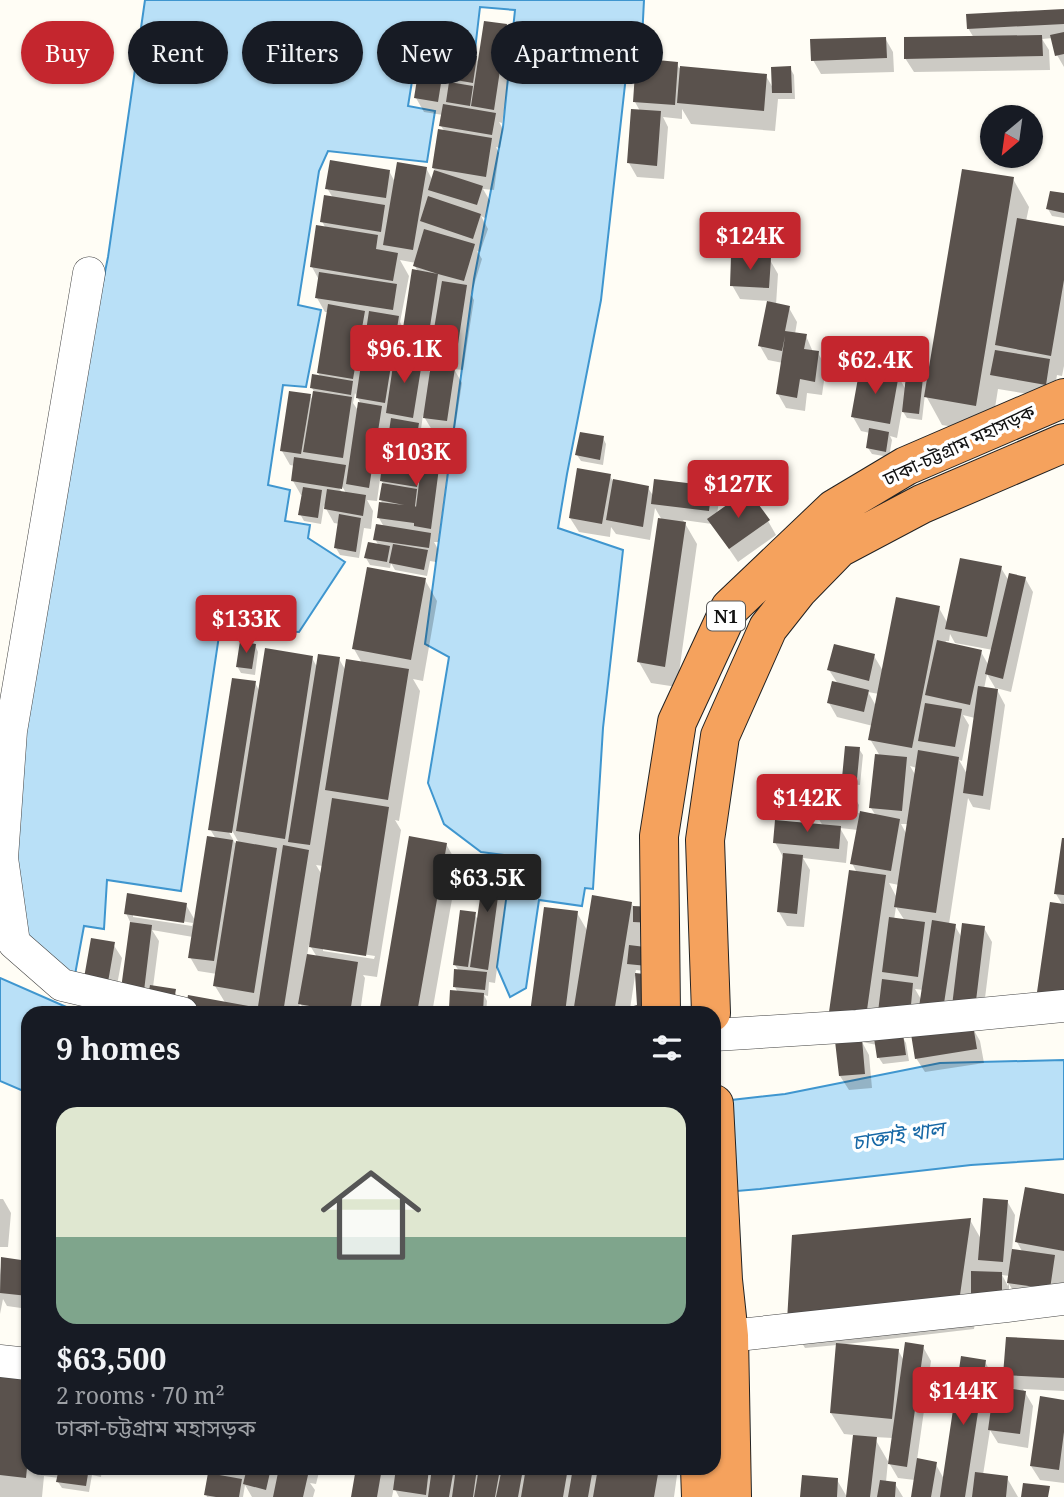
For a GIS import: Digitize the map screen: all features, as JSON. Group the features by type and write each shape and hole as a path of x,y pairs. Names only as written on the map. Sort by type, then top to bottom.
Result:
{"highway":[{"name":"ঢাকা-চট্টগ্রাম মহাসড়ক","path":"661,1006 659,836 677,722 730,608 834,509 906,466 1063,394"},
{"name":"ঢাকা-চট্টগ্রাম মহাসড়ক","path":"711,1006 705,840 718,749 720,736 768,628 798,590 839,548 922,504 1064,443"},
{"path":"721,1241 729,1336 732,1497"},
{"path":"700,1475 701,1497"}],"street":[{"path":"89,273 11,731 2,858 13,943 62,985 151,1006"},
{"path":"721,1035 857,1026 1064,1006"},
{"path":"729,1336 1064,1299"},
{"path":"0,1361 21,1363"}],"water":[{"path":"145,0 644,0 643,21 514,21 515,10 480,7 477,33 477,21 377,21 377,84 412,84 408,106 435,111 427,162 328,151 319,171 298,305 321,310 306,387 283,385 268,485 290,490 285,521 310,525 308,538 345,562 299,632 220,629 181,891 107,880 104,929 84,926 74,980 25,942 15,857 19,751 69,449 108,257 133,84 228,84 228,21 142,21"},
{"path":"507,84 625,84 601,300 558,528 623,550 603,728 593,889 585,888 582,906 539,900 526,988 510,997 497,967 512,856 481,852 444,824 428,783 449,657 425,644 474,279 503,127"},
{"path":"0,978 64,1006 21,1006 21,1090 0,1081"},
{"name":"চাক্তাই খাল","path":"1064,1060 1064,1159 971,1165 721,1192 721,1101 785,1094 940,1063"}],"building":[{"path":"1064,9 1064,24 967,29 966,14"},
{"path":"484,21 491,22 491,84 498,84 494,110 471,106 474,84 477,84"},
{"path":"1064,32 1064,54 1055,56 1050,35"},
{"path":"1042,35 1043,56 904,59 904,37"},
{"path":"886,37 887,58 811,61 810,39"},
{"path":"663,61 678,62 675,105 633,102 634,84 663,84"},
{"path":"680,66 767,74 764,111 677,103"},
{"path":"791,66 792,93 772,93 771,67"},
{"path":"416,84 441,84 438,102 414,98"},
{"path":"449,84 473,86 470,106 446,102"},
{"path":"443,104 496,113 492,135 439,126"},
{"path":"631,109 661,111 657,166 627,163"},
{"path":"438,129 492,138 486,177 432,168"},
{"path":"330,160 390,170 386,198 325,189"},
{"path":"397,162 427,167 413,250 383,245"},
{"path":"962,169 1014,177 976,406 924,397"},
{"path":"434,170 483,186 477,205 428,190"},
{"path":"1050,191 1064,193 1064,213 1046,209"},
{"path":"324,195 385,205 381,232 320,222"},
{"path":"428,196 481,214 473,239 420,221"},
{"path":"1017,218 1064,226 1064,280 1051,356 995,345"},
{"path":"316,225 378,235 376,249 398,253 393,281 310,267"},
{"path":"424,229 475,244 464,281 413,266"},
{"path":"731,256 771,258 769,288 730,286"},
{"path":"412,269 438,274 426,353 400,348"},
{"path":"319,272 397,284 393,310 315,298"},
{"path":"442,281 467,285 456,357 430,353"},
{"path":"767,301 790,306 785,331 807,334 804,349 819,351 815,382 800,379 797,398 776,394 785,336 782,351 758,346"},
{"path":"328,304 365,311 353,379 317,373"},
{"path":"369,311 399,316 385,403 356,398"},
{"path":"878,337 904,342 899,371 873,366"},
{"path":"995,350 1050,359 1046,385 990,375"},
{"path":"395,352 423,356 413,418 386,413"},
{"path":"431,364 455,368 447,421 423,418"},
{"path":"860,367 899,374 890,424 851,417"},
{"path":"907,367 924,369 919,414 902,412"},
{"path":"312,374 353,381 351,395 310,388"},
{"path":"289,391 311,394 301,454 280,451"},
{"path":"313,391 352,397 343,458 303,452"},
{"path":"358,402 382,406 369,488 346,484"},
{"path":"391,418 419,423 412,468 384,464"},
{"path":"426,428 444,430 431,529 414,526 414,523 377,518 379,502 404,505 379,500 382,483 417,489 416,507"},
{"path":"869,428 889,432 886,452 866,448"},
{"path":"580,432 604,436 600,460 575,455"},
{"path":"294,457 346,465 342,489 291,481"},
{"path":"382,466 420,472 417,487 380,481"},
{"path":"577,468 611,474 602,524 569,518"},
{"path":"613,479 649,486 643,527 606,520"},
{"path":"654,479 712,486 709,511 651,504"},
{"path":"303,487 322,490 318,518 298,515"},
{"path":"327,489 366,495 363,516 324,509"},
{"path":"748,490 770,520 729,549 707,519"},
{"path":"339,514 361,518 356,552 334,548"},
{"path":"658,518 686,522 665,667 637,662"},
{"path":"376,524 431,533 429,548 373,540"},
{"path":"368,542 390,546 387,562 364,558"},
{"path":"393,544 428,550 424,570 389,563"},
{"path":"960,558 1002,566 987,637 945,629"},
{"path":"367,567 426,578 411,660 352,649"},
{"path":"1009,573 1026,577 1003,679 985,674"},
{"path":"896,597 940,606 912,748 868,740"},
{"path":"937,640 982,650 970,705 925,695"},
{"path":"240,641 256,644 252,669 236,667"},
{"path":"834,644 875,654 869,681 827,670"},
{"path":"265,648 313,656 285,839 236,831"},
{"path":"318,654 340,657 310,845 288,842"},
{"path":"346,659 409,669 388,800 325,790"},
{"path":"232,678 256,681 232,833 208,830"},
{"path":"832,681 869,690 864,712 827,703"},
{"path":"978,686 998,689 983,796 963,793"},
{"path":"925,703 962,709 955,747 918,741"},
{"path":"845,746 860,747 857,779 842,778"},
{"path":"918,750 959,757 936,913 894,907"},
{"path":"875,754 907,757 902,811 869,808"},
{"path":"816,786 852,789 849,816 814,813"},
{"path":"332,798 389,807 366,956 309,947"},
{"path":"860,811 900,819 891,871 850,864"},
{"path":"775,820 841,826 839,849 773,843"},
{"path":"207,836 233,840 214,961 188,958"},
{"path":"409,836 447,843 418,1006 380,1006"},
{"path":"1064,838 1064,895 1054,894"},
{"path":"236,841 277,848 254,993 213,986"},
{"path":"283,845 309,850 284,1006 258,1006"},
{"path":"783,853 803,855 797,914 777,912"},
{"path":"486,857 503,860 488,970 470,967"},
{"path":"849,870 886,875 865,1024 828,1019"},
{"path":"127,893 187,903 184,923 124,914"},
{"path":"592,895 632,902 615,1006 574,1006"},
{"path":"1050,902 1064,904 1064,996 1036,999"},
{"path":"633,906 655,907 655,923 633,922"},
{"path":"544,907 578,911 566,1006 531,1006"},
{"path":"460,910 476,912 468,967 453,965"},
{"path":"889,917 925,922 918,977 882,972"},
{"path":"932,920 956,924 943,1010 919,1007"},
{"path":"130,922 152,925 143,999 120,996"},
{"path":"962,923 985,926 975,1009 952,1006"},
{"path":"91,938 115,942 108,982 84,978"},
{"path":"629,945 670,950 668,968 627,964"},
{"path":"307,954 358,962 351,1006 298,1004"},
{"path":"454,969 487,972 485,990 453,987"},
{"path":"635,973 663,976 658,1006 634,1006 637,1005"},
{"path":"882,979 913,983 910,1016 878,1012"},
{"path":"150,985 176,989 173,1006 147,1002"},
{"path":"450,990 484,993 483,1006 449,1006"},
{"path":"188,995 248,1006 186,1006"},
{"path":"973,1025 977,1049 915,1059 911,1034"},
{"path":"903,1034 906,1055 877,1058 874,1038"},
{"path":"862,1039 865,1074 839,1076 835,1041"},
{"path":"1025,1187 1064,1194 1064,1251 1015,1242"},
{"path":"983,1198 1008,1200 1003,1262 978,1260"},
{"path":"971,1218 959,1302 787,1321 792,1235"},
{"path":"1012,1249 1055,1255 1050,1289 1007,1283"},
{"path":"1,1257 21,1260 21,1295 0,1293"},
{"path":"971,1271 1002,1272 1002,1303 971,1302"},
{"path":"1006,1337 1064,1340 1064,1378 1003,1375"},
{"path":"905,1342 924,1345 907,1467 888,1464"},
{"path":"836,1343 899,1349 892,1419 830,1413"},
{"path":"961,1356 986,1360 965,1497 940,1497"},
{"path":"0,1376 21,1379 21,1475 26,1475 26,1478 0,1475"},
{"path":"994,1386 1026,1391 1020,1434 988,1430"},
{"path":"1040,1396 1064,1400 1064,1432 1059,1470 1030,1466"},
{"path":"853,1435 877,1437 870,1497 846,1497"},
{"path":"917,1458 937,1462 931,1497 911,1497"},
{"path":"975,1472 1008,1476 1006,1497 972,1497"},
{"path":"58,1475 88,1475 86,1486 56,1482"},
{"path":"208,1475 242,1479 239,1497 204,1495"},
{"path":"245,1475 269,1475 266,1490 243,1484"},
{"path":"278,1475 308,1475 303,1497 273,1497"},
{"path":"355,1475 381,1475 377,1497 351,1497"},
{"path":"395,1475 428,1475 426,1495 393,1490"},
{"path":"431,1475 453,1475 449,1497 428,1497"},
{"path":"455,1475 476,1475 473,1497 452,1497"},
{"path":"478,1475 499,1475 495,1497 474,1497"},
{"path":"501,1475 522,1475 518,1497 496,1497"},
{"path":"525,1475 567,1475 563,1497 521,1497"},
{"path":"572,1475 592,1475 588,1497 568,1497"},
{"path":"597,1475 658,1475 654,1497 593,1497"},
{"path":"802,1475 838,1478 837,1497 800,1497"},
{"path":"880,1480 896,1482 895,1497 877,1497"},
{"path":"1023,1483 1050,1486 1048,1497 1021,1497"}]}
